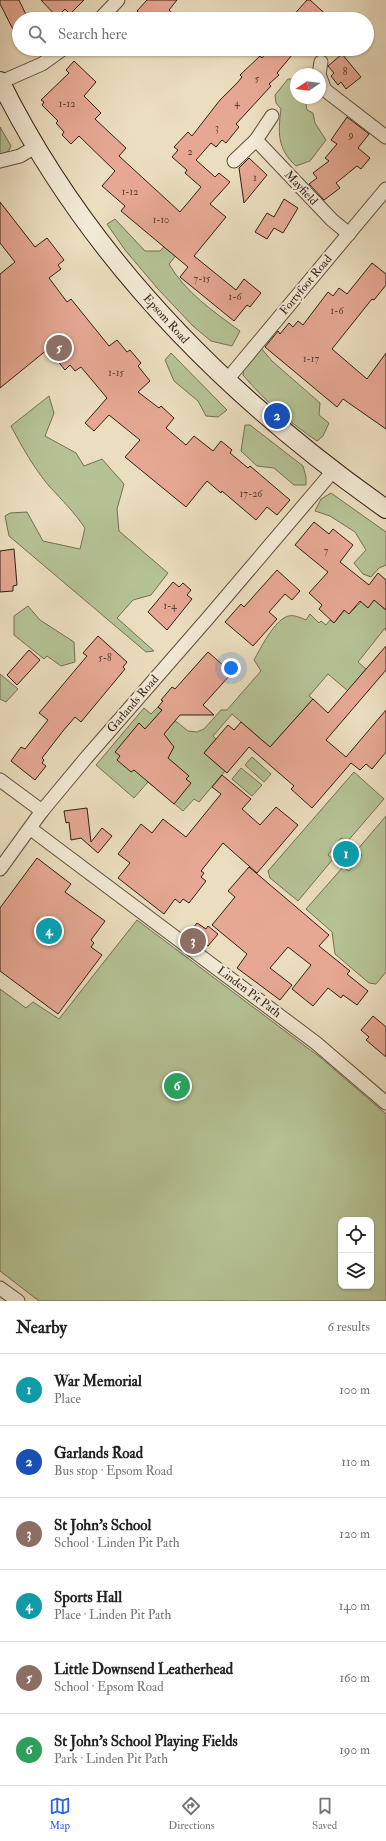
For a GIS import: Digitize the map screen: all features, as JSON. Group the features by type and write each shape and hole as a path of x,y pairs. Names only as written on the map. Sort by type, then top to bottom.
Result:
{"main road":[{"name":"Epsom Road","path":"0,82 35,147 62,189 112,256 174,328 226,380 282,430 333,471 386,509"}],"street":[{"path":"107,12 118,0"},
{"path":"0,82 42,64 53,56"},
{"path":"326,91 386,137"},
{"path":"234,161 256,140 272,116"},
{"name":"Mayfield","path":"256,140 332,220 349,234"},
{"path":"0,161 20,156 35,147"},
{"name":"Fortyfoot Road","path":"226,380 386,189"},
{"name":"Garlands Road","path":"0,869 42,811 333,471"},
{"path":"0,780 42,811"},
{"name":"Linden Pit Path","path":"31,828 316,1042 386,1103"},
{"path":"0,1288 18,1301"}],"green space":[{"path":"288,79 290,79 290,104 306,104 307,110 313,113 315,123 326,140 310,161 296,166 285,153 279,133 281,109 276,103 275,95"},
{"path":"0,127 11,146 8,152 0,154"},
{"path":"115,219 145,251 160,251 177,233 187,242 169,264 183,284 201,301 240,331 232,346 211,341 193,326 158,289 125,250 107,224"},
{"path":"261,348 272,361 320,403 319,415 329,423 323,436 317,441 277,410 243,375 244,365"},
{"path":"171,353 227,410 218,417 206,416 198,401 174,381 165,360"},
{"path":"49,396 54,413 45,436 76,453 84,466 102,459 124,484 117,509 119,531 168,573 151,595 133,600 117,618 154,651 146,652 9,536 5,516 10,513 27,512 43,541 80,549 85,528 38,472 11,426"},
{"path":"245,425 250,425 303,466 306,477 306,485 294,485 274,468 257,466 241,451"},
{"path":"331,493 386,532 386,565 379,568 371,577 363,574 354,563 366,550 355,532 330,516 315,511 321,499"},
{"path":"374,600 386,610 386,631 385,628 358,662 366,669 348,691 328,674 309,696 313,699 270,747 232,714 213,736 216,739 204,753 225,771 199,802 194,799 183,811 148,782 134,798 96,765 144,708 151,714 158,707 188,731 197,732 204,729 221,710 227,710 261,671 254,660 271,631 284,618 292,616 306,620 310,614 319,623 321,621 326,625 330,620 334,623 345,610 349,614 361,602 368,607"},
{"path":"28,606 40,620 74,642 75,662 61,666 47,656 44,659 14,635 14,616"},
{"path":"0,674 18,689 6,702 0,699"},
{"path":"252,757 271,774 264,782 245,765"},
{"path":"241,768 262,785 252,796 232,779"},
{"path":"354,772 384,799 347,842 341,838 328,855 333,859 298,901 270,878 268,871"},
{"path":"386,816 386,972 376,984 369,983 335,954 332,932 306,909 343,867 349,871 362,855 357,850"},
{"path":"137,920 321,1058 386,1114 386,1301 39,1301 0,1271 0,989 26,1008 33,1002 59,1019"}],"building":[{"path":"0,0 19,0 25,12 12,12 12,27 0,4"},
{"path":"41,0 84,0 72,12 68,12 65,9 62,12 52,12"},
{"path":"147,0 177,0 169,10 171,12 137,11"},
{"path":"307,0 310,0 323,12 296,12"},
{"path":"260,56 262,58 264,56 291,56 277,73 279,75 269,84 271,86 236,124 239,127 226,143 222,140 216,147 211,143 196,160 215,177 219,173 230,182 210,204 226,217 194,256 236,290 244,279 261,293 250,307 247,305 234,321 180,277 188,267 121,211 125,206 102,186 115,171 79,136 71,144 62,135 64,132 56,123 58,121 42,105 44,102 41,100 69,73 66,70 74,61 96,82 84,96 101,113 95,119 126,148 119,156 180,212 201,187 185,173 187,170 172,157 178,150 174,147 188,132 192,136 220,100 242,77 240,75"},
{"path":"340,56 344,56 361,77 346,89 341,82 338,85 331,76 334,73 328,66"},
{"path":"347,117 369,134 358,148 370,158 361,169 357,166 336,183 340,188 324,200 309,184 317,178 313,173 329,161 325,158 337,144 331,140"},
{"path":"249,158 267,175 244,203 239,168"},
{"path":"284,199 298,208 283,233 274,228 267,239 255,232 267,213 274,217"},
{"path":"0,202 35,247 47,238 64,260 58,265 61,269 49,278 67,302 71,299 109,346 117,340 127,352 130,350 141,363 138,366 150,381 138,392 159,408 161,406 174,418 166,428 186,445 194,436 213,451 221,441 232,450 230,453 248,468 250,466 290,500 277,515 267,507 256,520 222,491 221,493 207,481 186,507 125,457 140,440 109,415 94,431 85,423 107,398 81,367 75,371 70,365 65,370 48,349 0,388 0,274 15,262 0,243"},
{"path":"372,263 386,274 386,285 374,300 372,299 332,349 367,379 386,353 386,429 343,399 337,407 265,347 278,331 280,334 289,323 293,327 298,321 303,325 328,292 333,296 339,288 347,294"},
{"path":"314,522 329,534 333,529 353,545 340,562 369,585 378,573 386,580 386,610 374,600 368,608 360,601 349,614 344,610 334,623 319,609 322,605 309,593 328,572 295,545"},
{"path":"14,549 17,585 13,586 13,591 0,592 0,551"},
{"path":"277,570 300,591 292,600 285,594 269,612 277,619 253,646 225,622 241,604 244,607"},
{"path":"173,582 179,587 183,583 191,590 187,595 192,599 167,630 148,612"},
{"path":"98,636 127,662 123,667 125,669 81,722 75,717 63,731 42,758 44,760 42,763 46,766 35,780 11,761 21,747 25,749 48,720 39,713 87,656 83,653"},
{"path":"386,646 386,670 326,740 346,757 386,710 386,752 372,769 366,764 360,770 351,763 312,808 291,789 294,786 249,747 227,773 204,753 228,725 234,730 241,722 270,747 313,699 328,713"},
{"path":"29,650 40,660 17,685 7,675"},
{"path":"208,652 232,673 203,705 214,715 180,715 164,734 174,747 168,758 189,776 186,779 191,783 174,804 134,770 131,772 117,760 120,756 115,752 139,723 145,729 162,710 158,707 163,701 161,700 172,687 175,689"},
{"path":"222,775 251,799 242,809 260,825 276,807 298,825 257,873 223,843 201,871 204,873 201,877 206,881 189,903 183,899 180,903 175,899 164,914 118,878 130,863 118,854 141,824 152,833 163,819 186,837 221,794 212,787"},
{"path":"87,808 91,842 102,828 112,836 98,853 81,838 71,840 69,822 66,823 64,811"},
{"path":"37,858 71,884 65,892 105,921 91,940 94,943 91,947 102,955 58,1014 0,971 0,908"},
{"path":"249,867 329,935 319,946 350,971 347,974 368,991 357,1005 343,995 341,998 328,988 313,1006 292,989 311,965 288,947 270,968 292,985 280,1000 237,968 247,954 212,925 235,897 228,891"},
{"path":"197,923 206,929 208,926 218,934 208,946 190,932"},
{"path":"373,1016 386,1027 386,1057 366,1040 369,1037 361,1030"}],"place":[{"name":"Little Downsend Leatherhead","path":"59,348"},
{"name":"Garlands Road","path":"277,416"},
{"name":"War Memorial","path":"346,854"},
{"name":"Sports Hall","path":"49,931"},
{"name":"St John's School","path":"193,941"},
{"name":"St John's School Playing Fields","path":"177,1086"}]}
